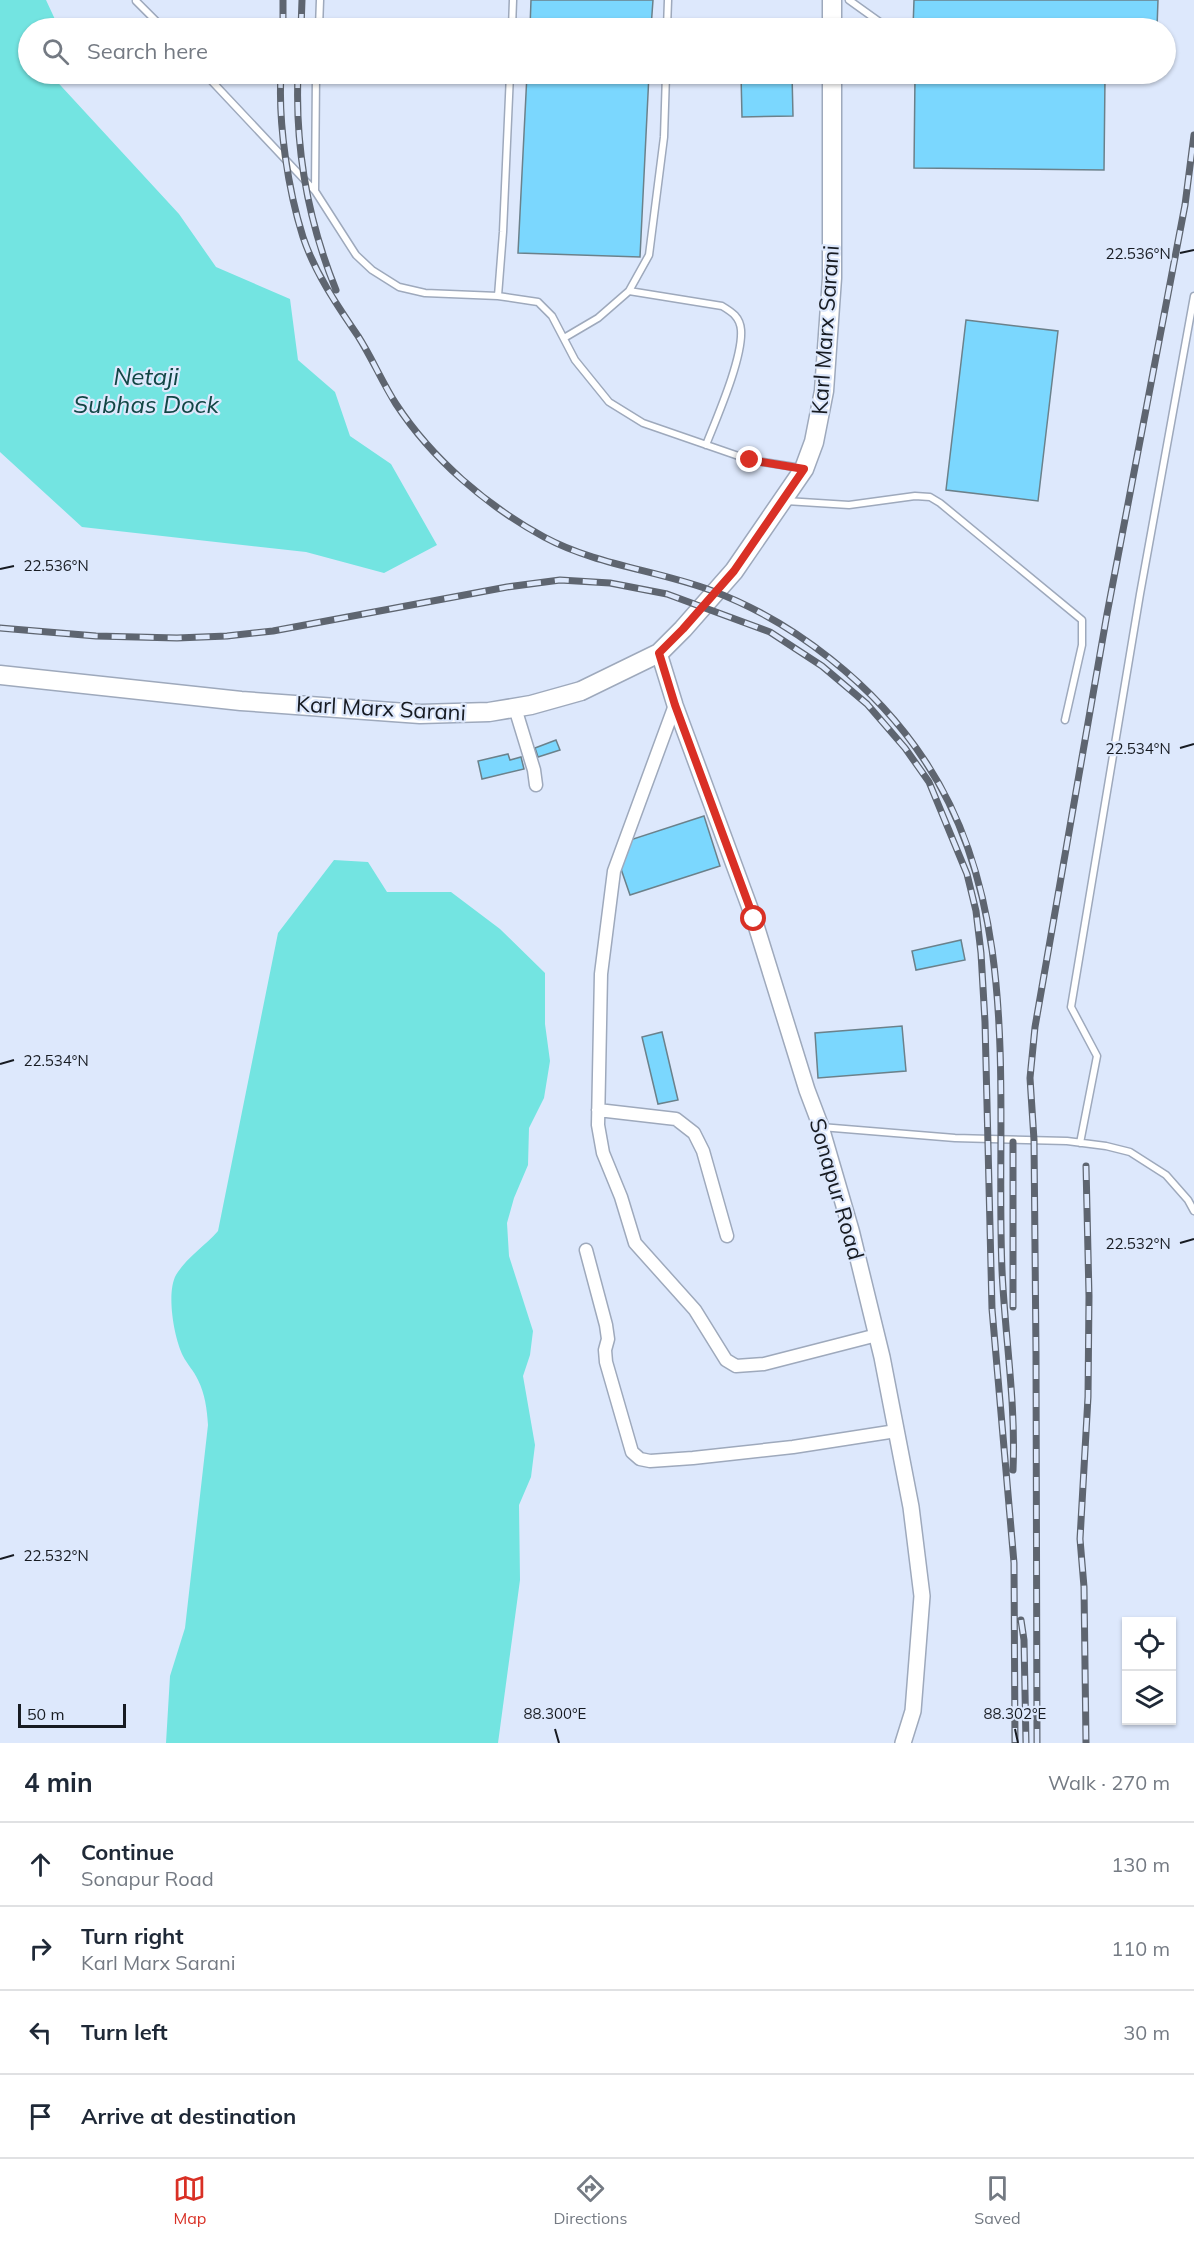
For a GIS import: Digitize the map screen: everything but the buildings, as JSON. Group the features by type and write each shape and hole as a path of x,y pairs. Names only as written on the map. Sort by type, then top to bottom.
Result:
{"main road":[{"path":"832,0 832,18"},
{"name":"Karl Marx Sarani","path":"0,675 241,701 420,714 489,712 515,708 581,691 659,653 734,571 783,501 804,469 820,418 831,301 832,84"}],"street":[{"name":"Sonapur Road","path":"659,653 675,705 754,919 807,1090 821,1127 876,1335 911,1508 922,1596 913,1711 903,1743"},
{"path":"675,705 614,871 601,974 598,1125 603,1153 621,1197 635,1243 695,1310 726,1360 736,1366 764,1364 876,1335"},
{"path":"515,708 534,770 536,786"},
{"path":"598,1110 676,1119 686,1125 694,1133 703,1150 727,1236"},
{"path":"586,1250 606,1325 608,1339 605,1350 606,1362 632,1452 640,1459 650,1461 693,1458 793,1447 896,1431"}],"lane":[{"path":"319,18 320,0"},
{"path":"512,18 513,0"},
{"path":"667,18 668,0"},
{"path":"849,0 874,18"},
{"path":"136,1 153,18"},
{"path":"214,84 315,191 356,255 372,270 399,287 425,292 498,296 538,302 552,316 575,360 609,402 643,423 706,445 750,460 804,469"},
{"path":"315,191 316,84"},
{"path":"498,296 510,84"},
{"path":"564,338 598,318 629,291 649,255 664,137 666,84"},
{"path":"629,291 722,306 735,314 741,329 739,352 706,445"},
{"path":"1080,1143 1097,1056 1071,1007 1140,594 1194,296"},
{"path":"783,501 849,505 915,496 930,497 940,503 1082,620 1082,645 1065,720"},
{"path":"821,1127 956,1138 1080,1143 1130,1152 1166,1175 1188,1200 1194,1211"}],"water":[{"name":"Netaji Subhas Dock","path":"0,0 46,0 54,18 18,18 18,84 59,84 179,214 216,267 290,299 298,360 335,392 350,436 391,464 437,545 384,573 306,552 82,527 0,452"},
{"path":"334,860 368,862 387,892 451,892 500,929 545,973 545,1024 550,1061 544,1098 529,1128 528,1165 514,1198 507,1223 509,1256 533,1331 530,1355 523,1376 535,1445 531,1477 519,1505 520,1580 498,1743 166,1743 170,1676 185,1628 208,1425 202,1391 183,1356 177,1338 171,1304 173,1283 185,1263 218,1231 278,933"}],"railway":[{"path":"283,0 283,18"},
{"path":"301,18 302,0"},
{"path":"280,84 285,156 293,199 308,250 327,288 363,344 396,404 426,444 482,496 544,537 605,561 710,590 772,619 802,638 831,659 883,707 925,761 956,819 978,880 991,943 998,1008 1001,1074 1002,1270 1012,1395 1013,1470"},
{"path":"298,84 299,129 305,184 318,238 336,290"},
{"path":"1037,1743 1034,1140 1030,1078 1035,1027 1107,614 1185,205 1194,135"},
{"path":"0,628 96,636 177,638 227,636 273,631 507,587 560,580 610,583 667,594 770,632 822,666 867,704 905,748 929,782 967,874 976,911 985,1022 992,1309 1014,1563 1015,1743"},
{"path":"1013,1142 1013,1307"},
{"path":"1086,1166 1089,1296 1088,1397 1080,1539 1084,1587 1086,1743"},
{"path":"1021,1620 1024,1640 1026,1743"}],"route":[{"path":"750,460 804,469 734,571 659,653 675,705 708,789 754,919"}]}
